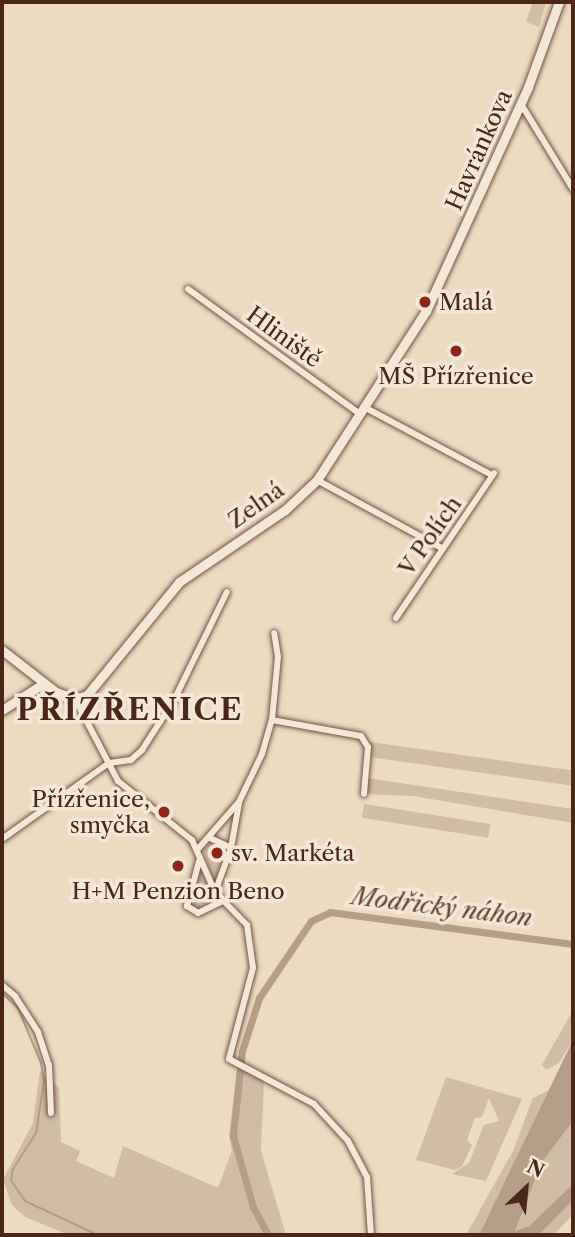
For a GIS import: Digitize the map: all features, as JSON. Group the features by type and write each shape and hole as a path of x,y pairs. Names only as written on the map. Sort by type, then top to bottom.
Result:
{"street":[{"name":"Havránkova","path":"426,311 521,104 559,2"},
{"path":"521,104 548,155 573,189"},
{"name":"Hliniště","path":"188,289 362,411"},
{"name":"Zelná","path":"75,699 94,688 179,582 285,510 317,480 426,311"},
{"name":"V Polích","path":"362,411 493,474 440,547 396,618"},
{"path":"317,480 440,547"},
{"path":"2,839 109,763 131,760 142,750 174,700 228,592"},
{"path":"215,892 231,848 239,802 272,720 278,657 274,633"},
{"path":"2,650 44,684 75,699 120,784 192,841 215,892 247,925 253,961 246,999 227,1055 234,1063 314,1104 356,1151 367,1177 371,1235"},
{"path":"2,710 44,684"},
{"path":"272,720 361,736 368,747 364,794"},
{"path":"197,850 239,802"},
{"path":"210,838 231,848"},
{"path":"201,858 187,906 198,913 223,901"},
{"path":"2,985 15,996 38,1032 49,1065 51,1113"}],"shaded area":[{"path":"533,2 546,2 539,27 526,22"},
{"path":"370,742 573,771 571,785 368,757"},
{"path":"367,778 573,809 573,823 413,796 365,794"},
{"path":"364,804 490,824 488,838 362,818"},
{"path":"211,842 227,852 215,884 203,850"},
{"path":"200,869 216,899 195,911 188,902"},
{"path":"573,1010 573,1040 559,1063 546,1070 542,1065"},
{"path":"573,1040 573,1121 542,1162 515,1231 529,1226 573,1184 573,1200 539,1235 479,1235"},
{"path":"237,1068 264,1079 261,1151 286,1235 69,1235 25,1217 12,1205 3,1180 33,1123 40,1071 59,1088 61,1142 80,1151 76,1161 114,1178 123,1146 218,1188 232,1150 229,1135"},
{"path":"446,1077 522,1099 486,1181 452,1174 469,1163 484,1125 499,1121 489,1098 482,1117 475,1118 467,1140 472,1145 462,1166 455,1170 416,1160"},
{"path":"549,1090 479,1235 466,1235 513,1151 533,1098"},
{"path":"573,1121 573,1184 529,1226 515,1231 542,1162"},
{"path":"573,1200 573,1214 554,1235 539,1235"}],"waterway":[{"name":"Modřický náhon","path":"268,1235 253,1207 233,1136 242,1051 259,998 311,921 330,912 573,944"},
{"path":"2,993 18,1008 41,1063 44,1082 36,1133 13,1169 11,1180 25,1201 98,1235"}],"place":[{"name":"Malá","path":"425,302"},
{"name":"MŠ Přízřenice","path":"456,351"},
{"name":"Přízřenice, smyčka","path":"164,812"},
{"name":"sv. Markéta","path":"217,853"},
{"name":"H+M Penzion Beno","path":"178,866"}],"district":[{"name":"PŘÍZŘENICE","path":"130,710"}]}
